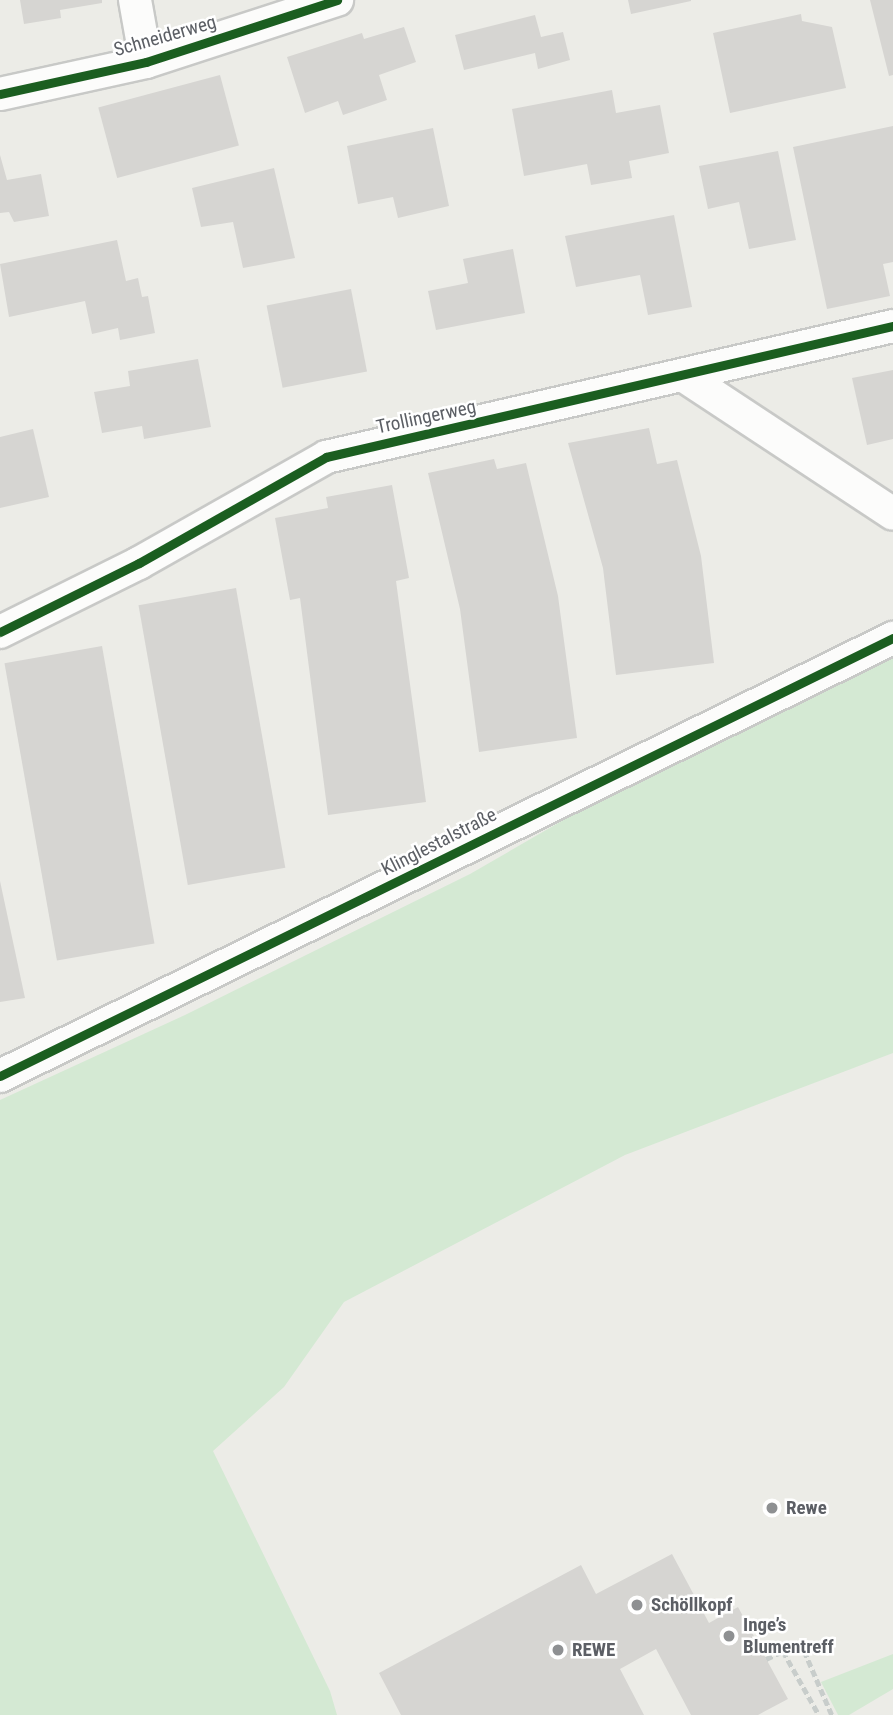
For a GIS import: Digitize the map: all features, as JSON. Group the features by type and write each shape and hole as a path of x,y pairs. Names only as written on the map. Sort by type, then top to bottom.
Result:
{"street":[{"path":"135,0 146,62"},
{"name":"Schneiderweg","path":"0,94 146,62 337,0"},
{"name":"Trollingerweg","path":"0,632 139,563 326,457 893,326"},
{"path":"684,376 893,514"},
{"name":"Klinglestalstraße","path":"0,1076 893,638"}],"path":[{"path":"800,1641 832,1715"},
{"path":"766,1660 783,1651 819,1715"}],"green space":[{"path":"893,657 893,1053 625,1155 344,1302 284,1387 213,1451 330,1691 337,1715 0,1715 0,1100 185,1015 470,874 631,781"},
{"path":"893,1654 893,1689 849,1715 838,1715 821,1682"}],"building":[{"path":"20,0 102,0 102,3 60,10 61,18 24,24"},
{"path":"628,0 691,0 691,1 631,14"},
{"path":"870,0 893,0 893,75 889,76"},
{"path":"801,14 802,21 832,27 846,88 730,113 713,33"},
{"path":"535,15 541,37 563,32 570,60 538,69 535,53 464,70 455,35"},
{"path":"404,27 416,62 379,75 387,100 343,115 338,101 305,113 287,57 362,33 364,39"},
{"path":"220,75 239,146 117,178 98,108"},
{"path":"612,90 616,113 660,105 669,153 629,161 632,178 591,185 587,164 524,176 512,109"},
{"path":"893,126 893,262 883,264 890,296 827,309 793,147"},
{"path":"433,128 449,206 398,218 393,197 358,204 347,146"},
{"path":"778,151 796,240 749,249 739,202 708,209 699,166"},
{"path":"0,155 7,180 41,174 49,216 14,222 9,212 0,213"},
{"path":"274,168 295,258 243,268 233,222 201,227 192,188"},
{"path":"674,215 692,307 648,315 640,275 576,287 565,236"},
{"path":"117,240 126,281 138,278 142,297 148,296 155,333 120,340 118,328 92,334 85,301 9,317 0,264"},
{"path":"513,249 525,313 436,330 428,291 468,283 463,259"},
{"path":"351,289 367,371 283,388 267,305"},
{"path":"198,359 211,427 144,439 142,426 102,433 94,392 130,386 128,371"},
{"path":"893,370 893,439 867,445 852,378"},
{"path":"649,428 657,464 677,460 701,556 714,663 616,675 603,568 568,443"},
{"path":"33,429 49,497 0,508 0,437"},
{"path":"494,459 497,469 526,463 558,596 577,738 479,752 460,609 428,473"},
{"path":"392,485 409,578 396,581 426,802 328,815 300,598 290,600 275,518 328,508 326,497"},
{"path":"236,588 285,868 188,885 139,605"},
{"path":"102,646 154,943 57,961 5,663"},
{"path":"0,881 25,998 0,1002"},
{"path":"672,1554 709,1623 738,1607 788,1699 758,1715 691,1715 656,1649 620,1669 644,1715 401,1715 379,1673 581,1565 596,1594"}],"cycle path":[{"path":"0,94 146,62 337,0"},
{"path":"0,632 139,563 326,457 893,326"},
{"path":"0,1076 893,638"}],"place":[{"name":"Rewe","path":"772,1508"},
{"name":"Schöllkopf","path":"637,1605"},
{"name":"Inge’s Blumentreff","path":"729,1636"},
{"name":"REWE","path":"558,1650"}]}
